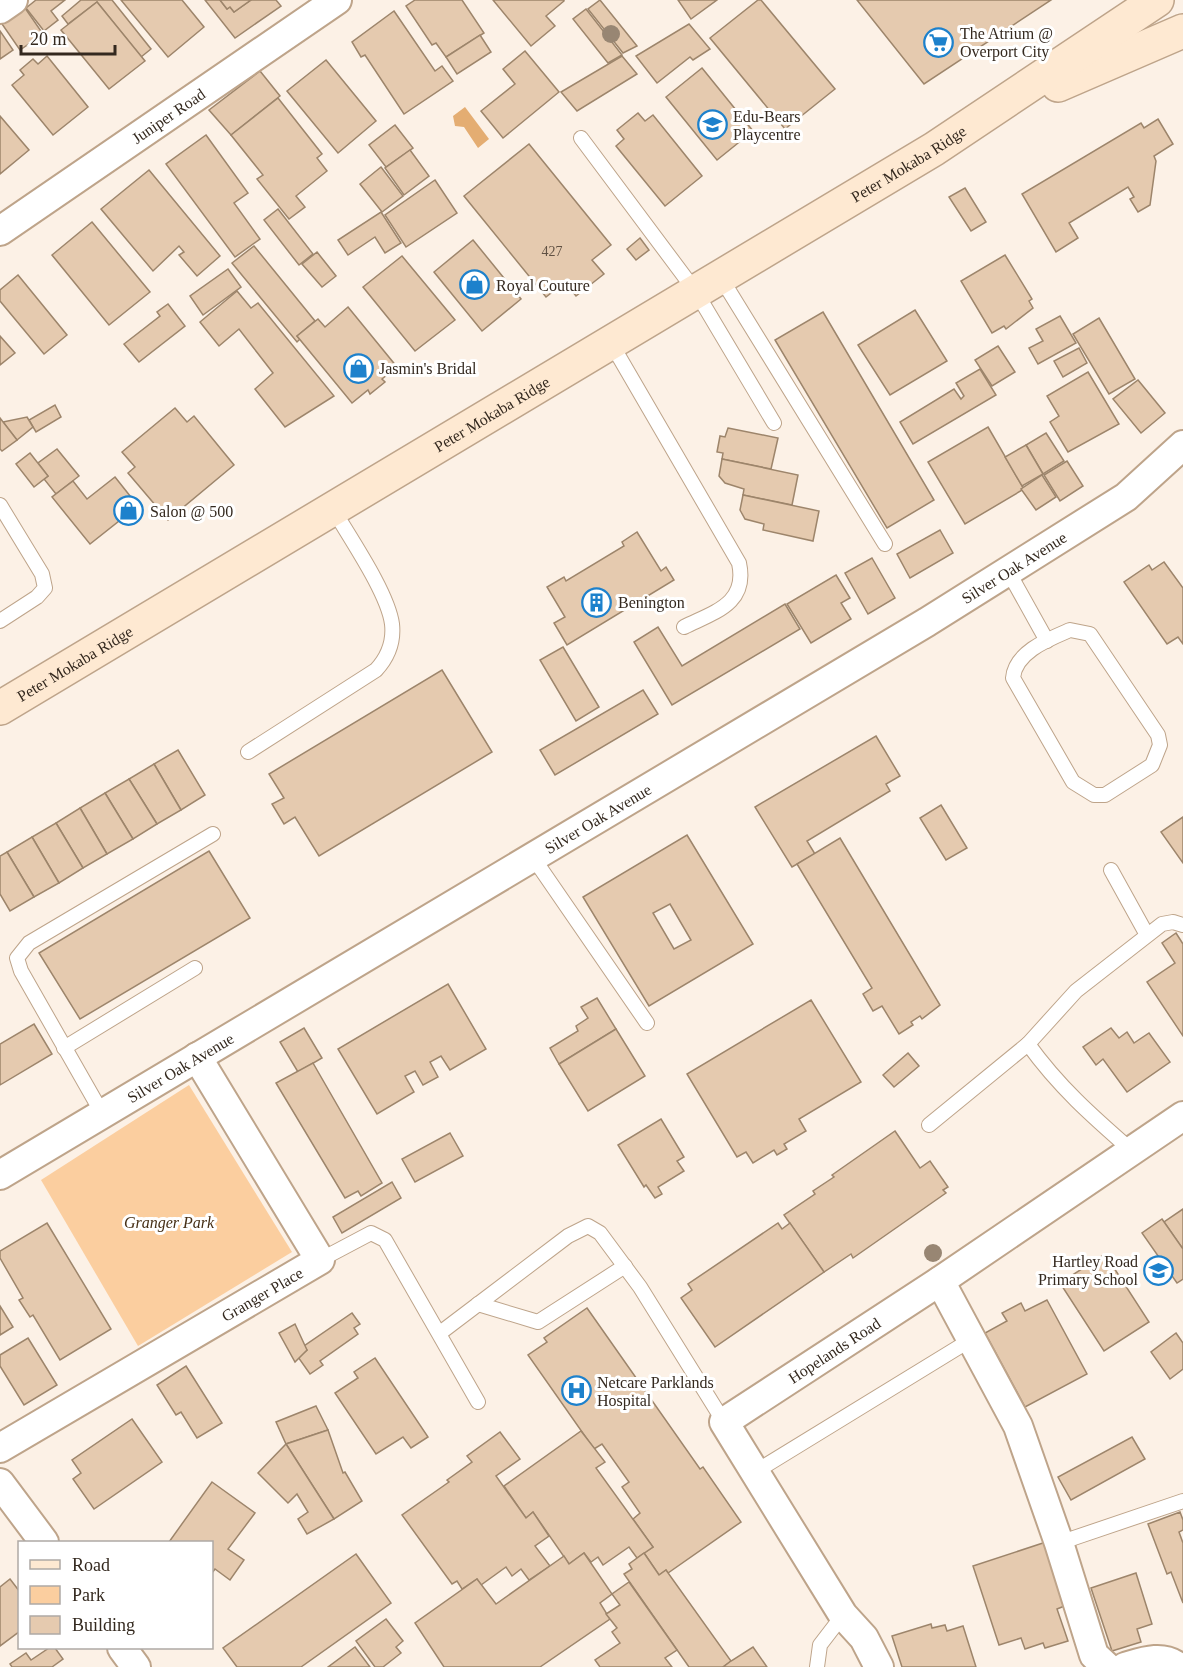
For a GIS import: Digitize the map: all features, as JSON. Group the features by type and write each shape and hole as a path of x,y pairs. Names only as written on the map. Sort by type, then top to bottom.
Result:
{"street":[{"path":"0,9 13,0"},
{"name":"Juniper Road","path":"0,231 337,0"},
{"name":"Peter Mokaba Ridge","path":"0,708 708,285 982,118 1157,0"},
{"name":"Peter Mokaba Ridge","path":"982,118 1183,31"},
{"name":"Silver Oak Avenue","path":"0,1174 927,622 1126,497 1183,445"},
{"name":"Granger Place","path":"0,1448 320,1260 196,1057"},
{"name":"Hopelands Road","path":"724,1422 939,1281 1183,1116"},
{"path":"939,1281 1018,1426 1059,1543 1094,1655 1107,1667"},
{"path":"724,1422 843,1616 864,1638 879,1667"},
{"path":"2,1491 43,1541"},
{"path":"123,1649 136,1667"},
{"path":"1125,1667 1146,1660 1170,1661 1178,1667"}],"lane":[{"path":"581,138 708,285 885,544"},
{"path":"708,285 774,423"},
{"path":"611,343 739,564 742,578 737,593 729,604 684,627"},
{"path":"0,505 42,574 45,588 37,597 0,621"},
{"path":"248,752 376,670 386,659 392,624 386,603 333,509"},
{"path":"1008,571 1047,640"},
{"path":"1070,630 1090,634 1158,735 1160,745 1152,765 1105,795 1094,795 1073,782 1013,678 1015,665 1020,659 1047,640 1070,630"},
{"path":"102,1113 21,971 17,958 29,943 213,834"},
{"path":"532,856 647,1023"},
{"path":"1111,870 1147,935"},
{"path":"929,1125 1028,1044 1076,991 1147,935 1162,924 1173,922 1183,925"},
{"path":"64,1048 195,968"},
{"path":"1028,1044 1054,1080 1073,1100 1132,1151"},
{"path":"440,1333 568,1236 588,1227 600,1233 625,1266 724,1422"},
{"path":"320,1260 371,1233 385,1240 478,1402"},
{"path":"478,1304 538,1323 625,1266"},
{"path":"755,1472 972,1340"},
{"path":"1059,1543 1183,1501"},
{"path":"817,1667 820,1645 843,1616"}],"green space":[{"name":"Granger Park","path":"189,1085 292,1252 138,1346 41,1180"}],"shaded area":[{"path":"465,107 489,139 478,148 464,127 455,126 453,116"}],"building":[{"path":"36,0 65,0 51,11 58,20 44,31 26,8"},
{"path":"81,0 112,0 151,49 141,57 97,2 68,24 62,16"},
{"path":"121,0 182,0 204,27 168,57"},
{"path":"205,0 220,0 227,9 230,7 234,12 251,0 276,0 281,6 235,38"},
{"path":"220,0 251,0 234,12 230,7 227,9"},
{"path":"415,0 462,0 484,33 446,57 436,43 432,45 406,6"},
{"path":"493,0 564,1 546,16 555,26 531,46"},
{"path":"600,0 637,46 623,53 588,9"},
{"path":"678,0 717,0 691,19"},
{"path":"761,0 835,89 785,129 710,38"},
{"name":"The Atrium @ Overport City","path":"857,0 1051,0 924,84"},
{"path":"97,2 145,61 109,89 61,30"},
{"path":"25,8 43,34 20,50 2,24"},
{"path":"586,9 622,55 608,63 573,19"},
{"path":"394,11 435,71 442,66 453,81 404,114 365,55 361,57 352,42"},
{"path":"689,24 710,49 693,60 690,57 657,83 636,56"},
{"path":"0,31 13,50 0,59"},
{"path":"480,35 491,52 457,74 446,57"},
{"path":"525,51 559,92 503,138 481,111 515,84 503,69"},
{"path":"47,56 88,107 53,135 12,85 24,75 20,70 33,59 38,64"},
{"path":"622,56 637,74 577,111 561,92"},
{"path":"326,60 376,121 338,153 287,91"},
{"path":"702,68 753,131 717,160 666,97"},
{"path":"260,71 280,96 231,135 209,110"},
{"path":"278,98 322,154 317,158 327,171 296,196 305,207 289,219 257,179 263,175 231,135"},
{"path":"638,113 645,121 653,115 702,176 665,206 616,146 624,139 617,130"},
{"path":"0,116 29,150 0,174"},
{"path":"1158,119 1173,144 1154,156 1156,161 1150,205 1138,212 1130,199 1134,197 1128,187 1069,223 1078,238 1056,252 1022,194 1141,123 1144,128"},
{"path":"395,125 413,148 386,167 369,145"},
{"path":"206,135 248,193 234,203 260,239 235,257 166,164"},
{"path":"529,144 611,245 592,260 604,274 576,296 565,282 546,297 464,196"},
{"path":"410,150 429,176 404,195 385,168"},
{"path":"381,167 403,196 382,212 360,184"},
{"path":"149,170 220,256 197,276 179,255 184,252 179,246 153,271 101,209"},
{"path":"435,180 457,213 406,247 385,215"},
{"path":"965,188 986,222 971,231 949,197"},
{"path":"278,209 313,254 299,265 264,220"},
{"path":"381,212 401,243 385,253 375,237 348,255 338,240"},
{"path":"92,222 150,292 109,325 52,255"},
{"path":"640,238 649,250 636,260 627,249"},
{"path":"473,240 521,299 482,331 434,272"},
{"path":"254,246 315,321 297,336 300,339 297,342 232,263"},
{"path":"317,252 336,276 322,287 302,264"},
{"path":"1005,255 1032,299 1029,301 1033,308 1006,329 1004,326 992,333 961,281"},
{"path":"402,256 455,320 415,351 363,287"},
{"path":"228,269 241,287 203,315 190,296"},
{"path":"18,275 67,335 44,354 0,301 0,290"},
{"path":"237,291 251,308 258,303 334,396 285,427 255,389 273,373 239,329 219,346 200,322"},
{"path":"168,304 185,326 139,362 124,344 160,316 157,312"},
{"path":"348,307 397,367 382,379 385,382 370,394 368,390 352,403 297,336 318,319 325,327"},
{"path":"915,310 947,361 890,395 858,345"},
{"path":"823,312 934,500 887,528 775,340"},
{"path":"1060,316 1076,343 1038,364 1029,348 1043,341 1036,329"},
{"path":"1099,318 1135,379 1109,394 1073,334"},
{"path":"0,336 15,353 0,365"},
{"path":"998,346 1015,372 992,386 975,360"},
{"path":"1079,348 1087,363 1063,377 1054,361"},
{"path":"980,369 996,395 913,444 900,422 954,389 961,399 964,396 956,383"},
{"path":"1088,372 1119,424 1068,452 1050,422 1059,416 1047,396"},
{"path":"1138,380 1165,413 1141,433 1113,399"},
{"path":"55,405 61,417 36,432 29,420"},
{"path":"175,408 187,422 194,416 234,465 168,520 128,473 135,467 122,452"},
{"path":"27,417 33,427 17,440 3,422"},
{"path":"0,418 17,440 2,451 0,449"},
{"path":"988,427 1024,489 965,524 928,462"},
{"path":"728,428 778,438 771,469 722,459 723,453 717,452 720,436 725,437"},
{"path":"1046,433 1064,461 1043,474 1026,445"},
{"path":"1026,445 1043,474 1022,486 1005,457"},
{"path":"57,449 79,476 56,494 44,479 48,476 38,463"},
{"path":"30,453 48,476 34,487 16,464"},
{"path":"722,459 798,475 792,505 743,495 744,489 725,483 719,476"},
{"path":"1067,461 1083,486 1060,501 1044,475"},
{"path":"1042,475 1056,497 1036,510 1021,489"},
{"path":"115,477 138,506 90,544 52,497 73,481 87,499"},
{"path":"743,495 819,511 813,541 763,530 764,524 745,519 740,510"},
{"path":"940,530 953,553 910,578 897,554"},
{"name":"Benington","path":"637,532 661,571 666,567 674,580 567,645 554,623 565,617 547,587 564,577 566,581 624,546 622,542"},
{"path":"872,558 895,598 868,614 845,573"},
{"path":"1164,562 1183,588 1183,644 1178,637 1167,644 1124,582 1149,565 1152,570"},
{"path":"836,575 850,598 841,603 851,619 811,643 787,604"},
{"path":"785,604 800,629 672,705 634,642 658,627 682,666"},
{"path":"563,647 599,707 576,721 540,660"},
{"path":"442,670 492,752 319,856 295,817 284,824 272,804 284,798 269,774"},
{"path":"643,690 658,714 555,775 540,750"},
{"path":"876,736 900,776 886,784 890,791 807,841 815,854 792,867 755,807"},
{"path":"178,750 205,795 181,810 154,764"},
{"path":"154,764 181,810 157,824 129,779"},
{"path":"129,779 157,824 133,839 105,793"},
{"path":"105,793 133,839 107,854 80,808"},
{"path":"941,805 967,848 946,860 920,818"},
{"path":"80,808 107,854 83,868 56,823"},
{"path":"1183,817 1183,863 1161,832"},
{"path":"56,823 83,868 59,883 32,837"},
{"path":"687,835 753,944 649,1006 583,897","holes":["670,904 691,940 674,949 653,913"]},
{"path":"32,837 59,883 34,897 7,852"},
{"path":"840,838 940,1005 922,1019 920,1016 911,1022 913,1025 899,1034 882,1006 873,1011 863,994 872,988 797,864"},
{"path":"209,851 250,918 80,1019 39,953"},
{"path":"7,852 34,897 10,911 0,894 0,856"},
{"path":"1176,933 1183,944 1183,1036 1147,982 1175,963 1162,943"},
{"path":"448,984 486,1049 450,1070 441,1056 430,1062 438,1077 423,1085 415,1071 405,1076 414,1092 377,1114 338,1049"},
{"path":"597,998 616,1029 559,1064 550,1048 578,1031 576,1026 588,1018 581,1007"},
{"path":"811,1000 861,1082 799,1119 806,1131 784,1144 787,1149 777,1155 774,1150 753,1163 746,1152 737,1157 687,1074"},
{"path":"34,1024 52,1054 0,1085 0,1044"},
{"path":"304,1028 322,1058 298,1072 280,1042"},
{"path":"1111,1028 1119,1038 1127,1032 1134,1043 1149,1033 1170,1062 1127,1092 1103,1059 1096,1065 1083,1047"},
{"path":"616,1029 645,1076 588,1111 559,1064"},
{"path":"908,1053 919,1066 894,1087 883,1075"},
{"path":"313,1063 382,1183 361,1196 358,1191 345,1198 276,1083"},
{"path":"661,1119 684,1157 677,1161 684,1171 658,1187 662,1194 655,1198 646,1185 644,1187 618,1145"},
{"path":"895,1131 920,1168 930,1161 948,1187 943,1190 946,1193 853,1258 851,1254 824,1272 784,1215 815,1194 813,1191 834,1177 832,1175"},
{"path":"450,1133 463,1156 415,1182 402,1159"},
{"path":"392,1182 401,1198 342,1233 333,1217"},
{"path":"1183,1209 1183,1249 1164,1222"},
{"path":"1162,1219 1183,1249 1183,1279 1177,1283 1142,1233"},
{"path":"47,1223 111,1329 60,1360 33,1315 30,1317 19,1300 23,1298 0,1258 0,1251"},
{"path":"778,1223 782,1229 790,1223 824,1272 715,1347 681,1298 692,1290 688,1284"},
{"path":"1105,1254 1149,1322 1104,1351 1060,1283"},
{"path":"1047,1300 1087,1374 1025,1407 985,1333 1007,1321 1002,1313 1021,1303 1025,1311"},
{"path":"0,1306 13,1327 0,1335"},
{"path":"587,1308 700,1469 703,1467 741,1522 668,1573 666,1570 659,1575 644,1553 653,1547 633,1519 640,1513 622,1487 629,1482 602,1444 594,1449 528,1355 547,1342 544,1338"},
{"path":"352,1313 360,1324 354,1328 358,1334 320,1361 323,1365 310,1374 298,1357 307,1350 304,1346"},
{"path":"295,1324 307,1350 295,1362 279,1333"},
{"path":"1176,1333 1183,1343 1183,1369 1170,1379 1151,1352"},
{"path":"28,1338 57,1385 24,1405 0,1366 0,1355"},
{"path":"375,1358 428,1437 411,1448 403,1437 376,1454 335,1393 358,1378 354,1372"},
{"path":"186,1366 222,1423 197,1438 181,1412 176,1415 157,1385"},
{"path":"316,1406 328,1430 286,1444 276,1422"},
{"path":"132,1419 162,1462 94,1509 73,1479 81,1473 72,1460"},
{"path":"328,1430 343,1473 345,1472 362,1501 334,1519 286,1444"},
{"path":"581,1431 605,1462 596,1468 653,1547 637,1558 629,1547 603,1565 598,1557 591,1562 584,1553 569,1564 533,1512 526,1518 504,1486"},
{"path":"500,1432 520,1459 496,1476 526,1518 533,1512 549,1536 535,1546 550,1566 529,1580 521,1569 512,1576 506,1567 481,1585 477,1579 462,1589 457,1581 452,1584 402,1515 449,1482 447,1480 472,1462 467,1456"},
{"path":"1132,1437 1145,1459 1071,1500 1058,1477"},
{"path":"286,1444 334,1519 307,1534 298,1519 308,1512 297,1494 288,1503 258,1473"},
{"path":"212,1482 255,1513 228,1549 244,1560 230,1580 215,1569 213,1572 213,1541 170,1541"},
{"path":"1180,1512 1183,1520 1183,1530 1179,1532 1183,1543 1183,1603 1171,1572 1167,1574 1148,1524"},
{"path":"1046,1542 1067,1605 1057,1609 1068,1641 1045,1648 1043,1643 1025,1649 1021,1638 999,1645 973,1566"},
{"path":"584,1553 612,1594 600,1603 610,1619 540,1667 444,1667 415,1623 477,1579 496,1604 564,1556 569,1564"},
{"path":"644,1553 659,1575 666,1570 731,1661 723,1667 689,1667 624,1574 632,1569 629,1564"},
{"path":"356,1554 391,1603 301,1667 237,1667 223,1648"},
{"path":"1136,1573 1152,1624 1137,1629 1141,1642 1112,1651 1091,1588"},
{"path":"10,1579 18,1589 18,1632 0,1646 0,1587"},
{"path":"629,1582 677,1650 665,1658 672,1667 600,1667 595,1660 620,1643 612,1632 617,1628 606,1614 620,1605 612,1594"},
{"path":"386,1619 403,1641 396,1647 401,1653 383,1667 375,1667 356,1641"},
{"path":"931,1624 932,1628 945,1625 947,1631 963,1626 976,1667 902,1667 892,1636"},
{"path":"355,1647 370,1667 328,1667"},
{"path":"753,1647 767,1667 723,1667 731,1661"},
{"path":"48,1649 56,1649 63,1659 52,1667 12,1667 10,1664 26,1653 31,1660"}],"place":[{"name":"The Atrium @ Overport City","path":"939,42"},
{"name":"Edu-Bears Playcentre","path":"712,125"},
{"name":"Royal Couture","path":"475,285"},
{"name":"Jasmin's Bridal","path":"358,368"},
{"name":"Salon @ 500","path":"129,511"},
{"name":"Benington","path":"597,602"},
{"name":"Hartley Road Primary School","path":"1159,1270"},
{"name":"Netcare Parklands Hospital","path":"576,1391"}]}
